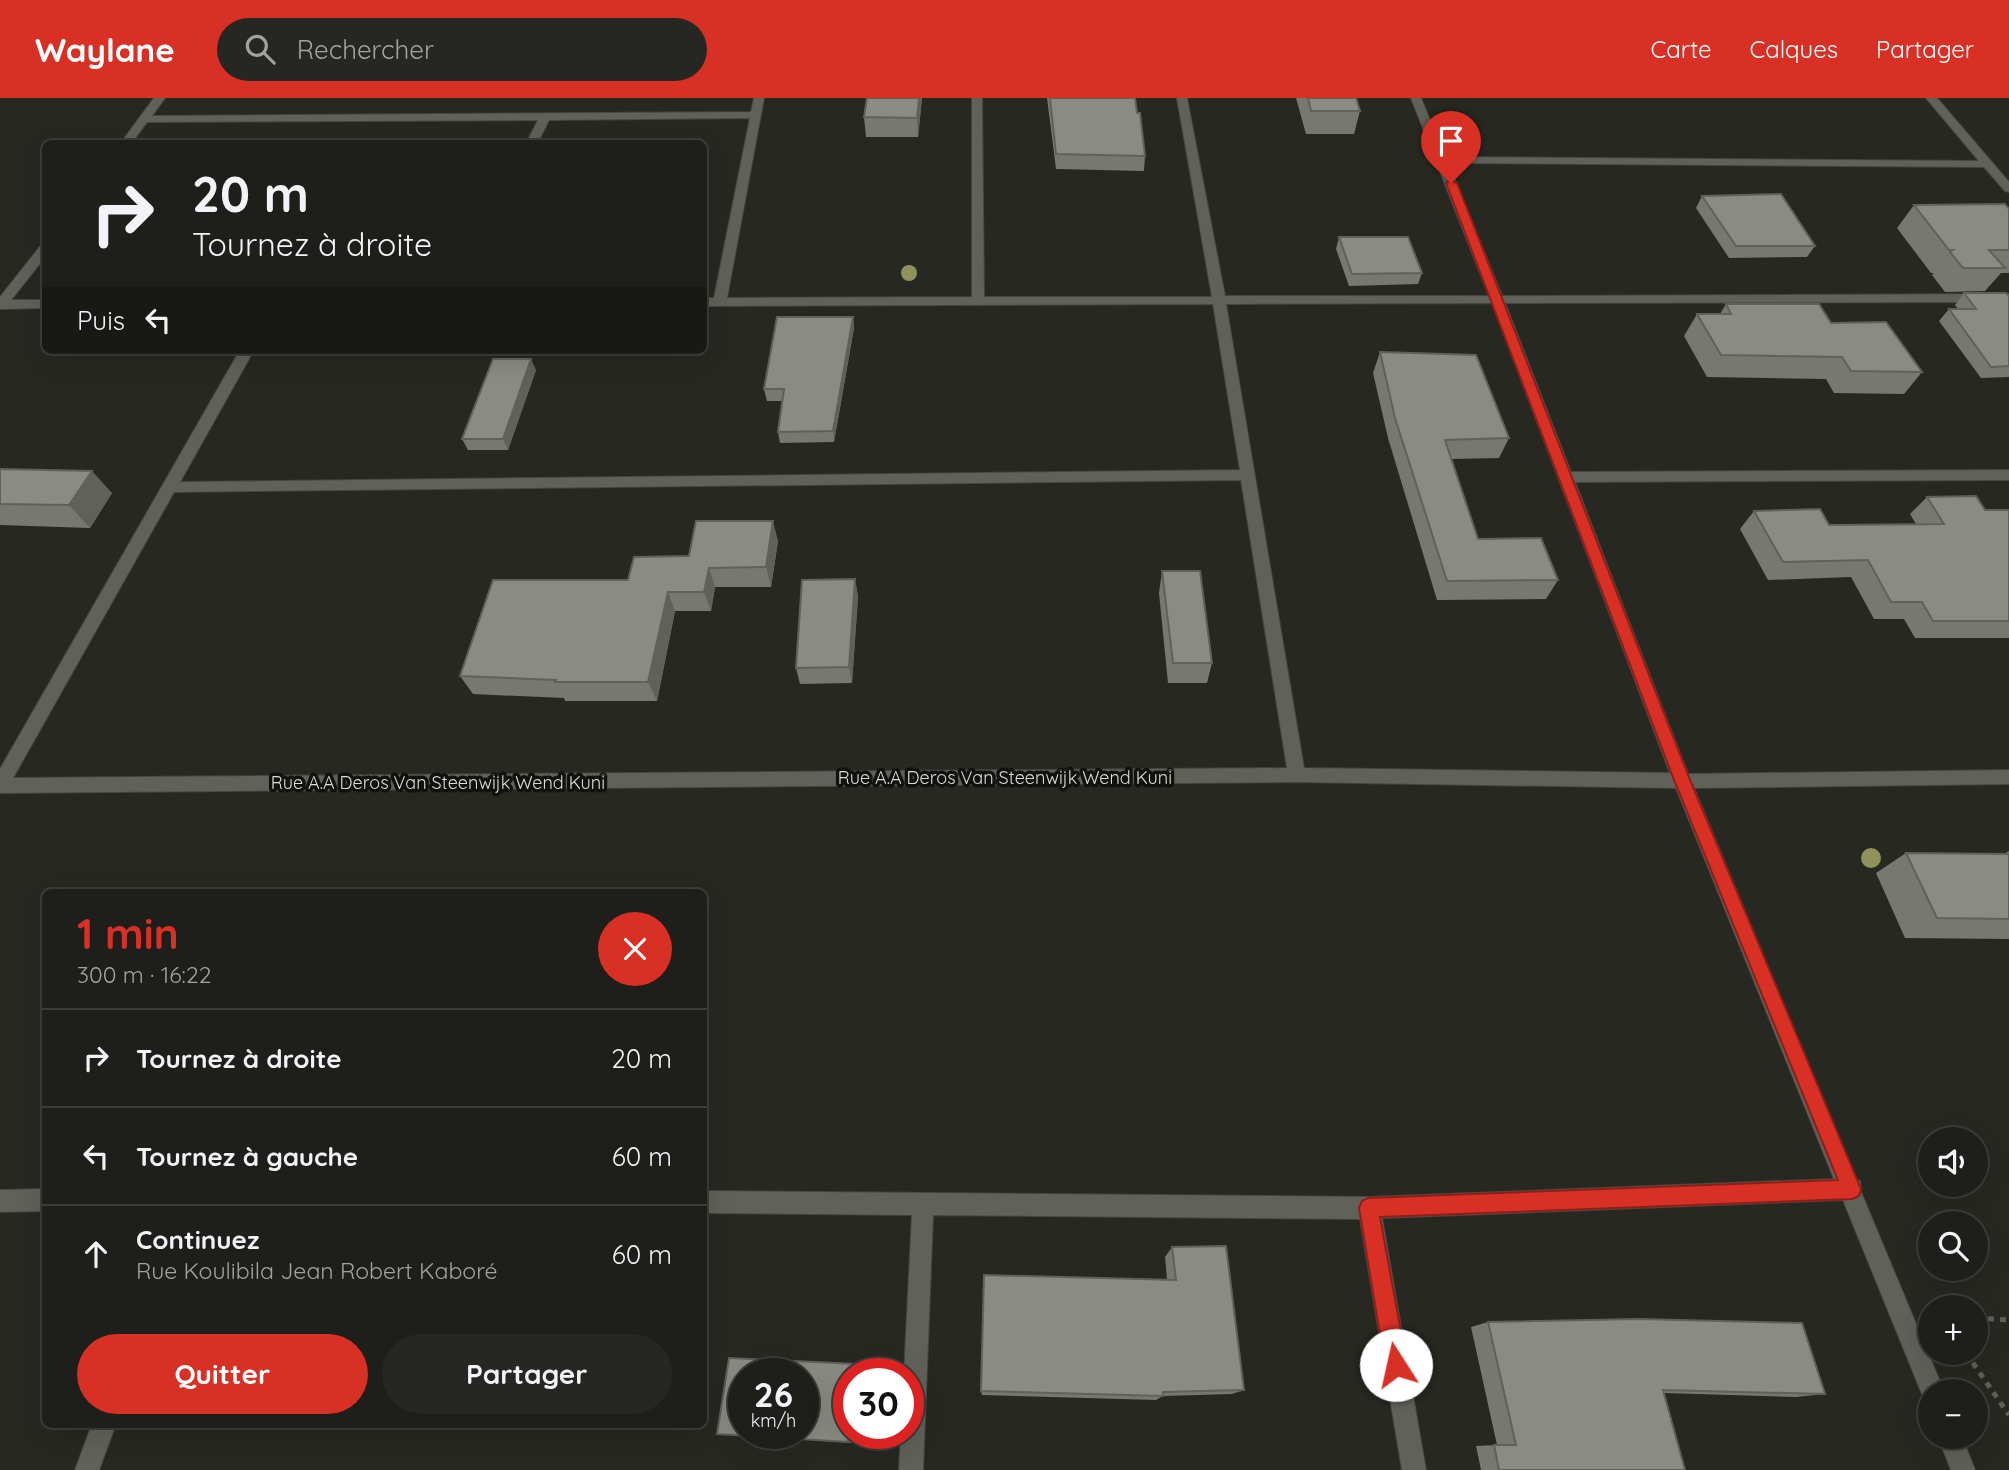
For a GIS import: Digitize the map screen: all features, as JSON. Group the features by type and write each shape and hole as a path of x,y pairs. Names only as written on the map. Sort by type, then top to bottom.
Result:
{"street":[{"path":"128,140 160,98"},
{"path":"720,302 759,98"},
{"path":"977,98 978,301"},
{"path":"1182,98 1219,300 1297,775"},
{"path":"1416,98 1497,299 1682,780 1852,1189 1927,1379"},
{"path":"1931,98 2009,189"},
{"path":"144,119 755,115"},
{"path":"533,140 544,118"},
{"path":"1442,160 1987,163"},
{"path":"0,304 42,252"},
{"path":"707,302 2009,298"},
{"path":"0,304 42,304"},
{"path":"0,785 245,354"},
{"path":"170,487 1247,475"},
{"path":"1566,477 2009,475"},
{"name":"Rue A.A Deros Van Steenwijk Wend Kuni","path":"0,785 1297,775 1682,780 2009,777"},
{"path":"707,1202 1368,1208 1852,1189"},
{"path":"0,1201 42,1200"},
{"path":"911,1470 923,1203"},
{"path":"1368,1208 1414,1470"},
{"path":"87,1470 103,1428"},
{"path":"1955,1449 1964,1470"}],"path":[{"path":"1988,1319 2009,1320"},
{"path":"1974,1365 2009,1415"}],"building":[{"path":"867,98 919,98 917,118 864,117"},
{"path":"1050,98 1135,98 1137,113 1140,113 1145,156 1056,154"},
{"path":"1308,98 1356,98 1360,111 1311,111"},
{"path":"1781,194 1815,246 1736,246 1702,196"},
{"path":"2005,204 2009,209 2009,250 1989,250 2005,268 1963,268 1950,252 1953,250 1949,250 1914,205"},
{"path":"1339,237 1408,237 1422,273 1352,274"},
{"path":"1964,293 2006,293 2009,296 2009,366 1991,367 1949,309 1976,309"},
{"path":"1726,304 1819,304 1831,323 1886,322 1922,372 1851,371 1842,357 1721,355 1697,314 1731,314"},
{"path":"777,317 853,317 833,431 778,432 784,389 764,389"},
{"path":"1380,352 1476,355 1509,438 1445,440 1478,539 1541,538 1558,580 1447,581 1395,418"},
{"path":"493,359 531,359 503,439 462,439"},
{"path":"0,469 92,471 69,505 0,504"},
{"path":"1976,496 1985,510 2009,510 2009,621 1933,621 1922,602 1891,602 1868,560 1783,562 1754,511 1820,509 1829,525 1944,524 1927,497"},
{"path":"696,521 773,521 766,567 709,568 704,592 668,592 648,682 555,682 556,680 460,676 493,580 628,580 634,557 689,556"},
{"path":"1162,571 1200,571 1212,663 1173,663"},
{"path":"855,579 849,667 796,668 802,580"},
{"path":"1906,853 2009,854 2009,919 1937,918"},
{"path":"1226,1246 1244,1390 1163,1392 1163,1396 981,1391 984,1275 1176,1280 1172,1247"},
{"path":"1639,1319 1802,1323 1825,1394 1663,1390 1685,1470 1499,1470 1494,1445 1516,1445 1488,1322"},
{"path":"819,1362 833,1363 833,1441 819,1440"},
{"path":"728,1364 728,1435 717,1434"}],"route":[{"path":"1396,1365 1368,1208 1852,1189 1682,780 1451,183"}]}
